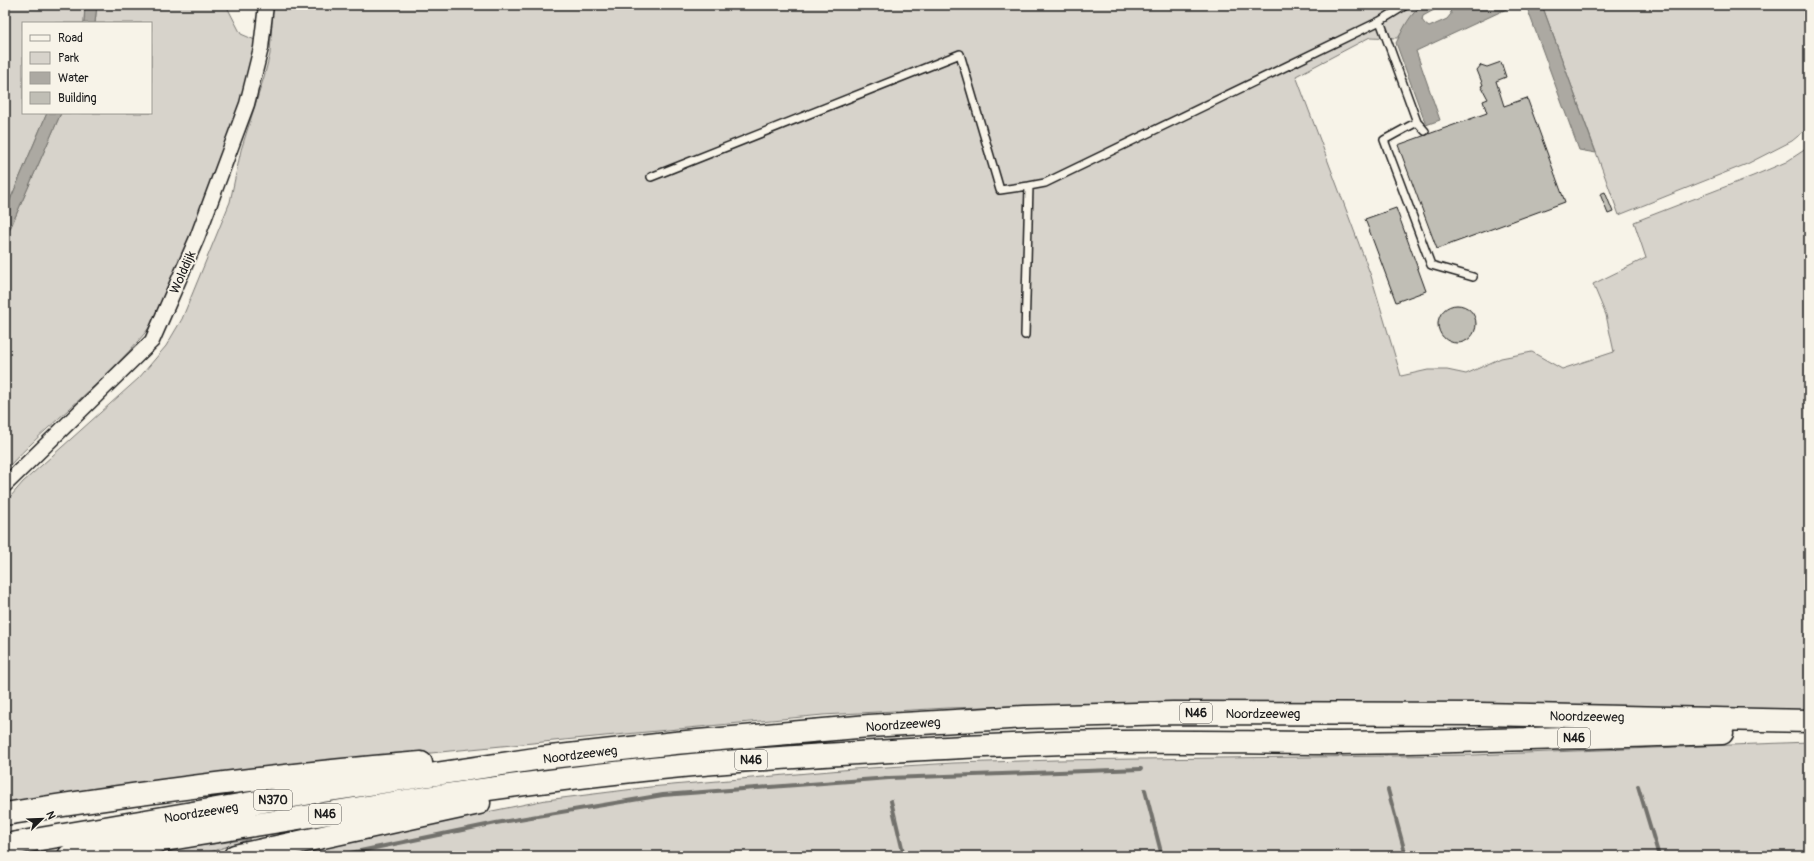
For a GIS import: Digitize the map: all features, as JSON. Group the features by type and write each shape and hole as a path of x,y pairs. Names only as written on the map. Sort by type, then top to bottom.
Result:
{"highway":[{"name":"Noordzeeweg","path":"5,845 323,792 542,758 743,736 869,726 1025,717 1172,713 1472,714 1809,721"},
{"name":"Noordzeeweg","path":"69,856 424,798 583,777 735,762 920,749 1112,742 1338,743 1507,740 1809,730"},
{"name":"N46","path":"5,814 209,785 342,769 443,761 542,758"},
{"name":"N46","path":"235,856 443,812 583,777"}],"street":[{"name":"Wolddijk","path":"5,485 152,340 197,238 247,104 261,48 266,5"}],"lane":[{"path":"650,178 960,54 1000,190 1046,183 1380,21 1406,5"},
{"path":"1380,21 1417,122 1425,131"},
{"path":"1417,122 1384,140 1431,266 1473,277"},
{"path":"1025,334 1029,186"}],"green space":[{"path":"5,5 85,5 84,22 22,22 22,114 47,114 5,212"},
{"path":"97,5 226,5 241,34 255,40 251,66 240,104 217,169 168,294 152,324 129,351 95,386 40,435 5,470 5,240 61,114 152,114 152,22 95,22"},
{"path":"273,5 1424,5 1418,8 1398,38 1370,37 1296,76 1371,276 1401,376 1428,370 1447,370 1466,374 1501,358 1532,352 1562,369 1614,352 1606,315 1593,284 1646,258 1634,222 1786,162 1809,147 1809,711 1264,702 1158,702 948,708 823,715 450,751 224,775 5,806 5,503 23,482 139,378 166,346 182,319 230,202 241,150 270,54"},
{"path":"1542,5 1809,5 1809,127 1792,141 1747,164 1619,215"},
{"path":"1809,742 1809,856 271,856 546,800 650,787 853,769 954,763 1056,760 1473,755"},
{"path":"250,839 198,856 126,856 139,854"}],"water":[{"path":"85,5 97,5 95,22 84,22"},
{"path":"1424,5 1443,5 1423,16 1422,20 1429,27 1447,19 1451,14 1450,9 1444,5 1515,5 1416,51 1440,120 1426,125 1396,43 1411,17"},
{"path":"1526,5 1542,5 1596,153 1579,150"},
{"path":"47,114 61,114 5,240 5,212"}],"building":[{"path":"1501,62 1506,77 1496,81 1504,106 1527,98 1565,202 1437,249 1398,145 1487,113 1483,101 1488,99 1481,86 1483,85 1477,70 1481,65 1487,67"},
{"path":"1605,192 1613,212 1608,214 1600,194"},
{"path":"1396,208 1426,291 1396,302 1365,219"},
{"path":"1457,305 1467,308 1473,314 1476,324 1473,334 1467,340 1457,343 1447,340 1441,334 1438,324 1441,314 1447,308"}],"waterway":[{"path":"336,856 496,823 663,795 889,778 1141,769"},
{"path":"1638,786 1659,856"},
{"path":"1145,790 1162,856"},
{"path":"1388,790 1406,856"},
{"path":"891,801 904,856"}]}
